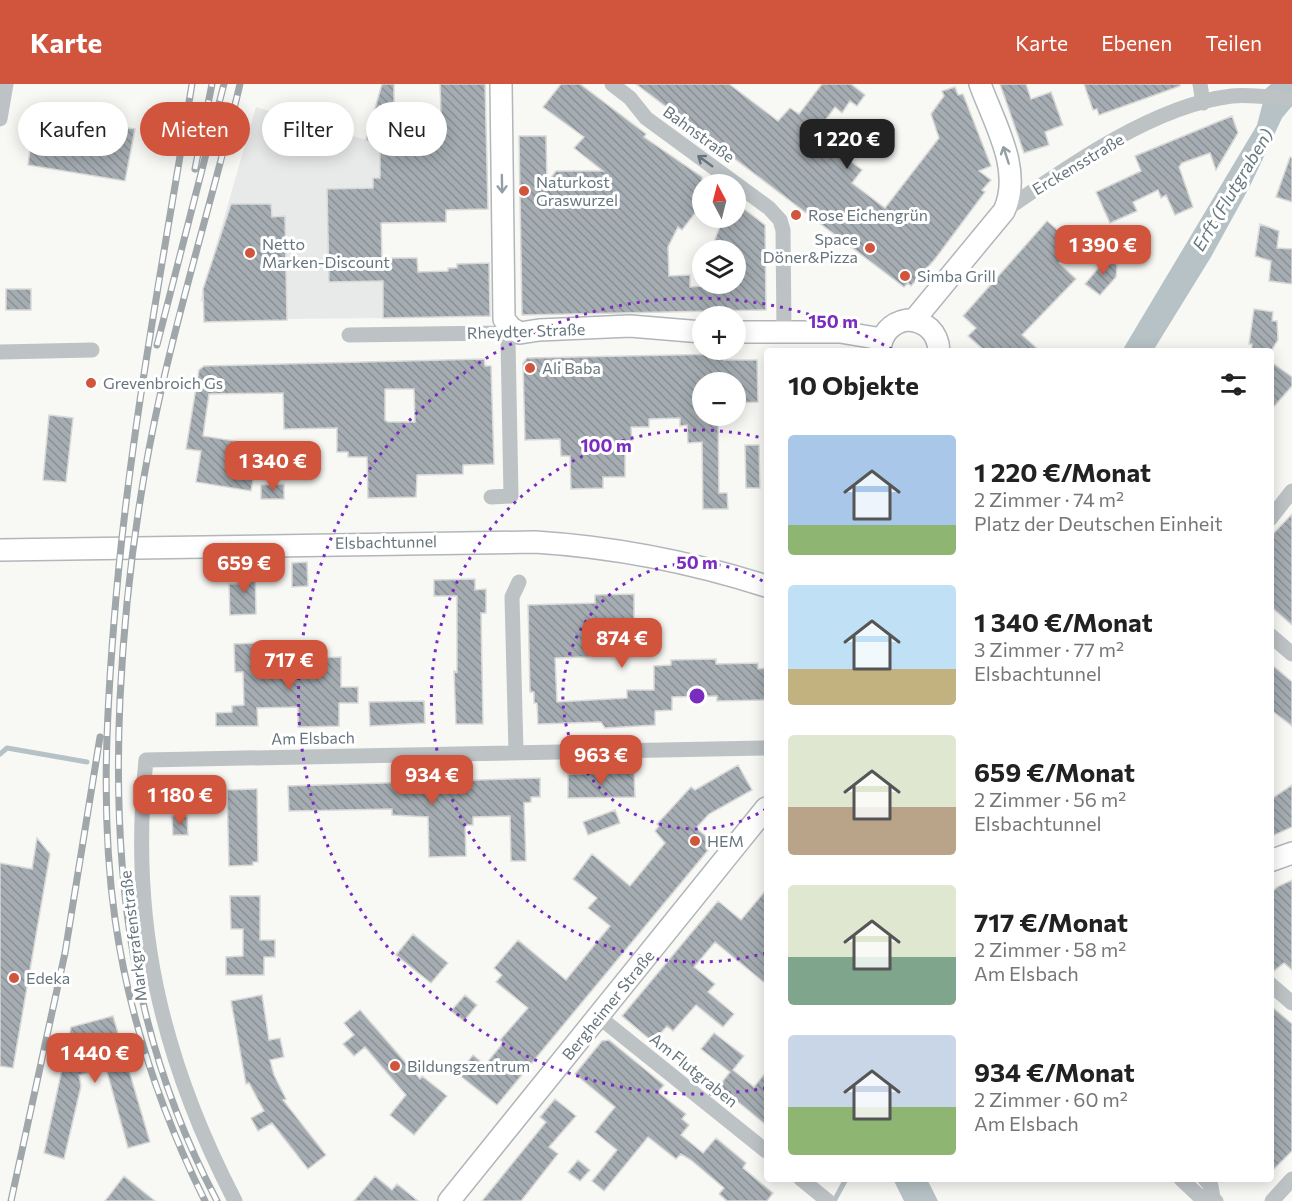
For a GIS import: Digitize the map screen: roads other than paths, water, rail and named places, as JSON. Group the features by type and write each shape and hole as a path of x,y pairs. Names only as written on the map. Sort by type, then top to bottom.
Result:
{"street":[{"path":"0,119 6,84"},
{"path":"491,496 511,496 508,340 511,328 504,319 501,84"},
{"name":"Bahnstraße","path":"612,84 630,98 646,118 769,208 780,220 783,230 784,332"},
{"path":"980,84 1009,165 1012,186 1004,211"},
{"path":"1200,84 1203,103"},
{"name":"Erckensstraße","path":"914,321 1004,211 1106,144 1154,121 1229,96 1292,99"},
{"path":"746,332 840,332 881,345 894,324 914,321 929,327 934,333 938,348"},
{"name":"Rheydter Straße","path":"349,335 497,333 511,328 520,333 630,327 692,331"},
{"path":"0,351 92,350"},
{"path":"1274,514 1292,491"},
{"name":"Elsbachtunnel","path":"0,550 535,542 633,553 764,585"},
{"path":"516,753 512,597 519,582"},
{"path":"1274,638 1292,654"},
{"name":"Am Elsbach","path":"146,760 764,748"},
{"name":"Markgrafenstraße","path":"146,760 142,859 154,986 167,1036 192,1109 235,1201"},
{"name":"Bergheimer Straße","path":"449,1201 764,811"},
{"path":"1274,860 1292,853"},
{"path":"1274,987 1292,1003"},
{"name":"Am Flutgraben","path":"599,1017 764,1149"},
{"path":"1272,1201 1292,1179"},
{"path":"805,1182 828,1201"},
{"path":"1184,1182 1198,1195 1215,1199"},
{"path":"1207,1182 1211,1186 1215,1199"}],"water":[{"name":"Erft (Flutgraben)","path":"1271,84 1292,84 1292,106 1282,118 1250,186 1211,257 1155,348 1124,348 1257,125 1263,102 1262,92"},
{"path":"894,1182 928,1182 938,1201 904,1201"}],"waterway":[{"path":"0,754 7,748 87,762"},
{"path":"834,1201 844,1182"}],"railway":[{"path":"192,84 147,352 120,554 111,659 106,808 115,919 138,1028 174,1133 205,1201"},
{"path":"195,169 212,84"},
{"path":"157,345 224,84"},
{"path":"217,1201 188,1141 165,1080 147,1019 134,957 125,894 118,765 125,621 146,467 170,352 240,84"},
{"path":"11,1201 65,953 100,737"}],"place":[{"name":"Naturkost Graswurzel","path":"524,191"},
{"name":"Rose Eichengrün","path":"796,215"},
{"name":"Space Döner&Pizza","path":"870,248"},
{"name":"Netto Marken-Discount","path":"250,253"},
{"name":"Simba Grill","path":"905,276"},
{"name":"Ali Baba","path":"530,368"},
{"name":"Grevenbroich Gs","path":"91,383"},
{"name":"HEM","path":"695,841"},
{"name":"Edeka","path":"14,978"},
{"name":"Bildungszentrum","path":"395,1066"}]}
